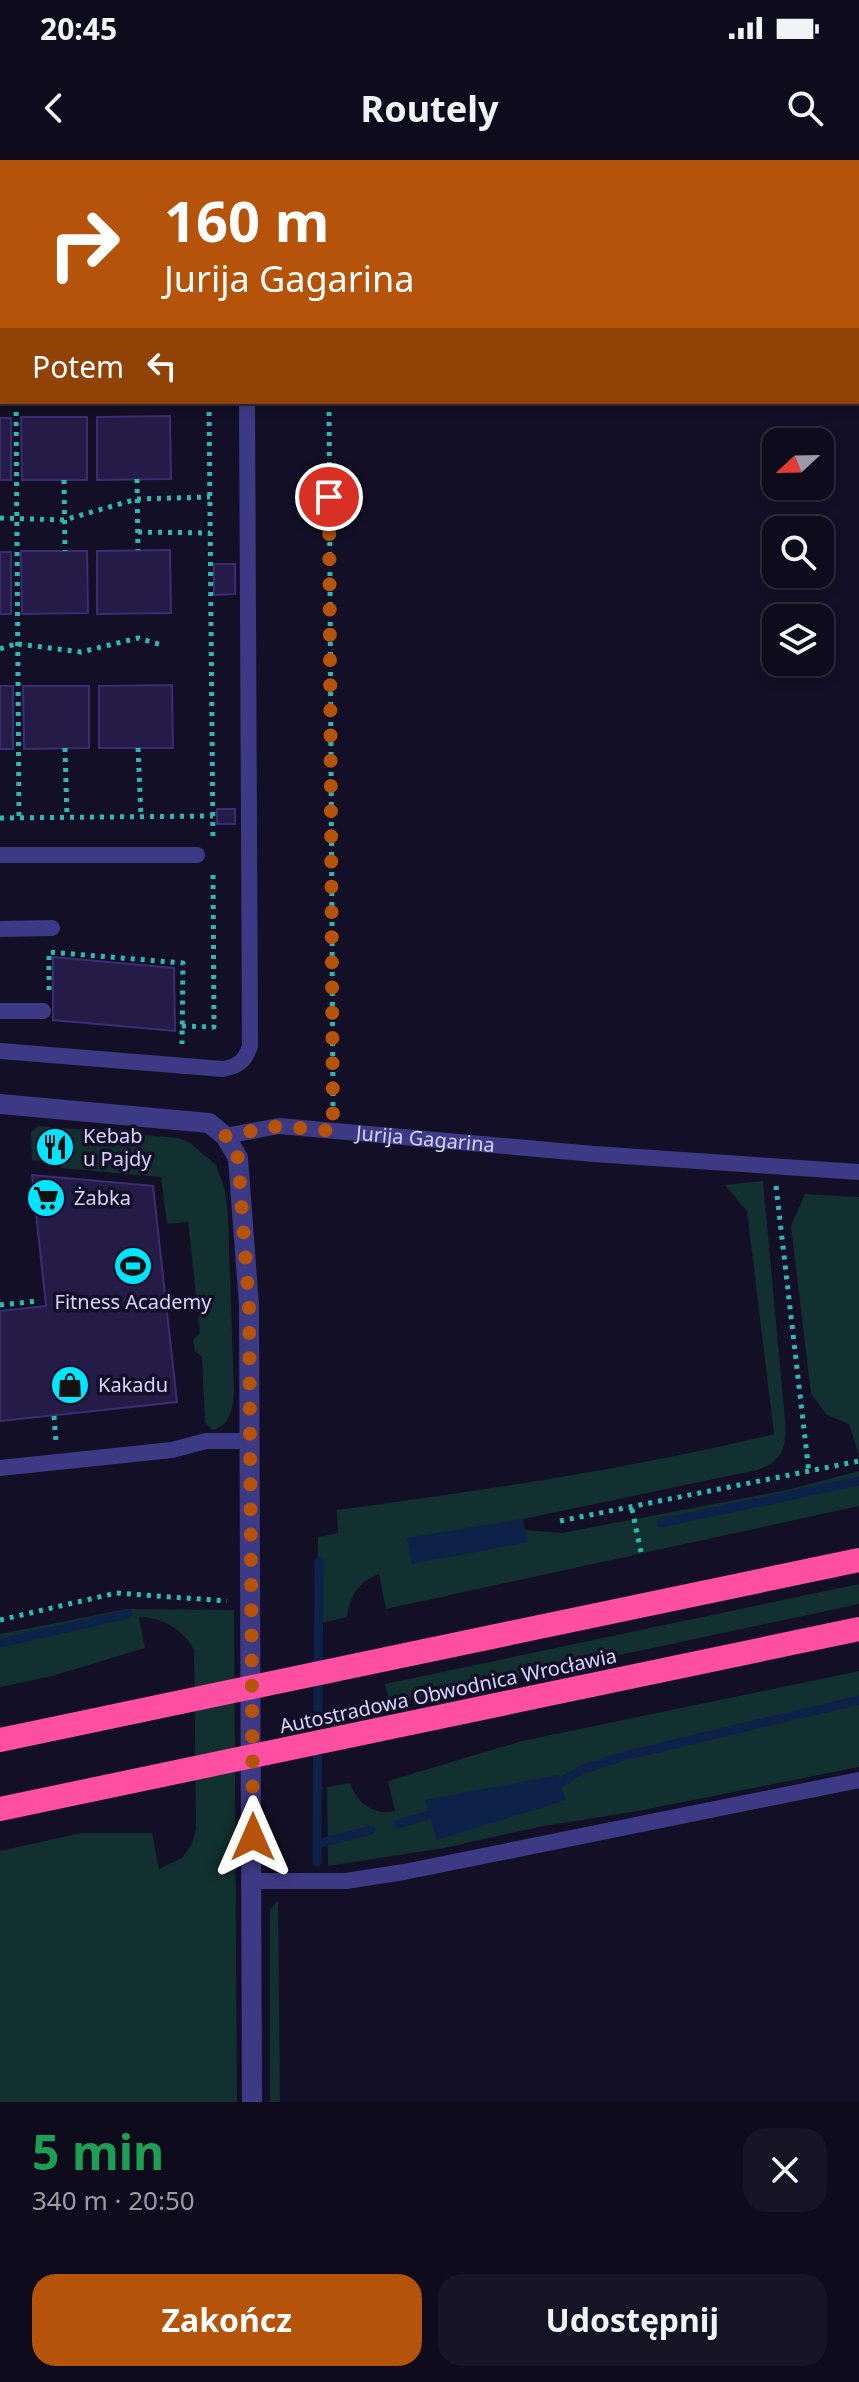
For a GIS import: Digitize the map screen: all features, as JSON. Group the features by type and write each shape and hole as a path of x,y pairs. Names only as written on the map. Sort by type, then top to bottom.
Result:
{"highway":[{"path":"0,1740 859,1560"},
{"name":"Autostradowa Obwodnica Wrocławia","path":"0,1809 859,1629"}],"street":[{"path":"0,1104 209,1123 225,1136 238,1158 245,1232 251,1441 252,2102"}],"lane":[{"path":"0,1051 236,1067 246,1058 250,1046 247,404"},
{"path":"0,855 205,858"},
{"path":"0,929 52,928"},
{"path":"0,1011 46,1004"},
{"name":"Jurija Gagarina","path":"225,1136 279,1126 594,1154 859,1172"},
{"path":"0,1468 172,1450 206,1441 251,1441"},
{"path":"253,1881 346,1881 404,1872 859,1780"}],"path":[{"path":"16,404 19,818"},
{"path":"209,404 213,846"},
{"path":"329,404 333,1131"},
{"path":"137,479 138,550"},
{"path":"64,480 65,551"},
{"path":"0,518 64,520 137,499 210,497"},
{"path":"138,532 210,533"},
{"path":"0,649 16,644 81,652 138,638 162,645"},
{"path":"65,748 67,817"},
{"path":"138,748 141,816"},
{"path":"0,818 213,816"},
{"path":"182,1026 214,1027 205,858"},
{"path":"46,1004 49,952 183,963 181,1065"},
{"path":"773,1165 809,1473"},
{"path":"0,1305 38,1301"},
{"path":"560,1521 632,1509 859,1461"},
{"path":"632,1509 642,1557"},
{"path":"0,1620 116,1593 252,1611"}],"green space":[{"path":"39,1126 179,1138 190,1143 216,1165 225,1190 228,1217 234,1391 230,1415 218,1428 212,1430 205,1422 202,1357 195,1351 193,1340 200,1333 188,1222 167,1224 161,1177 61,1168 61,1163 32,1160 31,1132"},
{"path":"763,1181 785,1420 784,1445 778,1458 757,1470 523,1519 525,1530 562,1533 787,1490 859,1471 859,1506 386,1609 379,1574 356,1591 347,1617 317,1624 318,1537 338,1533 337,1510 611,1468 774,1434 747,1211 725,1185"},
{"path":"805,1194 859,1197 859,1455 849,1424 827,1415 811,1394 791,1226"},
{"path":"859,1584 859,1604 390,1704 385,1684"},
{"path":"126,1609 234,1610 237,2102 0,2102 0,1851 81,1833 152,1833 159,1869 182,1858 192,1844 196,1828 194,1650 178,1630 156,1619 139,1617 145,1648 52,1676 0,1687 0,1634"},
{"path":"859,1671 859,1767 638,1811 538,1827 444,1848 328,1866 327,1787 350,1783 357,1797 373,1810 395,1811 388,1781 522,1741"},
{"path":"278,1900 280,2102 270,2102 270,1910"}],"water":[{"path":"522,1519 528,1542 412,1564 407,1538"},
{"path":"558,1775 566,1800 437,1840 425,1800"}],"building":[{"path":"170,416 171,479 97,480 97,417"},
{"path":"21,417 87,417 87,480 22,480"},
{"path":"0,418 11,418 11,480 0,480"},
{"path":"170,550 171,613 97,614 97,551"},
{"path":"21,551 87,551 88,613 22,614"},
{"path":"0,552 11,552 11,614 0,614"},
{"path":"214,564 235,564 235,594 214,595"},
{"path":"172,685 173,748 99,748 99,686"},
{"path":"0,686 13,686 13,749 0,749"},
{"path":"23,686 89,686 89,748 24,749"},
{"path":"217,809 235,809 235,824 217,824"},
{"path":"53,957 174,968 175,1031 53,1020"},
{"path":"32,1175 153,1186 177,1402 0,1421 0,1311 46,1306"}],"waterway":[{"path":"661,1523 859,1481"},
{"path":"317,1844 319,1561"},
{"path":"0,1643 128,1614"},
{"path":"560,1782 584,1769 624,1756 859,1700"},
{"path":"398,1824 429,1815"},
{"path":"317,1862 317,1844 371,1830"}],"place":[{"name":"Kebab u Pajdy","path":"55,1147"},
{"name":"Żabka","path":"46,1198"},
{"name":"Fitness Academy","path":"133,1266"},
{"name":"Kakadu","path":"70,1385"}],"route":[{"path":"253,1837 249,1305 238,1158 225,1136 279,1126 333,1131 329,497"}]}
